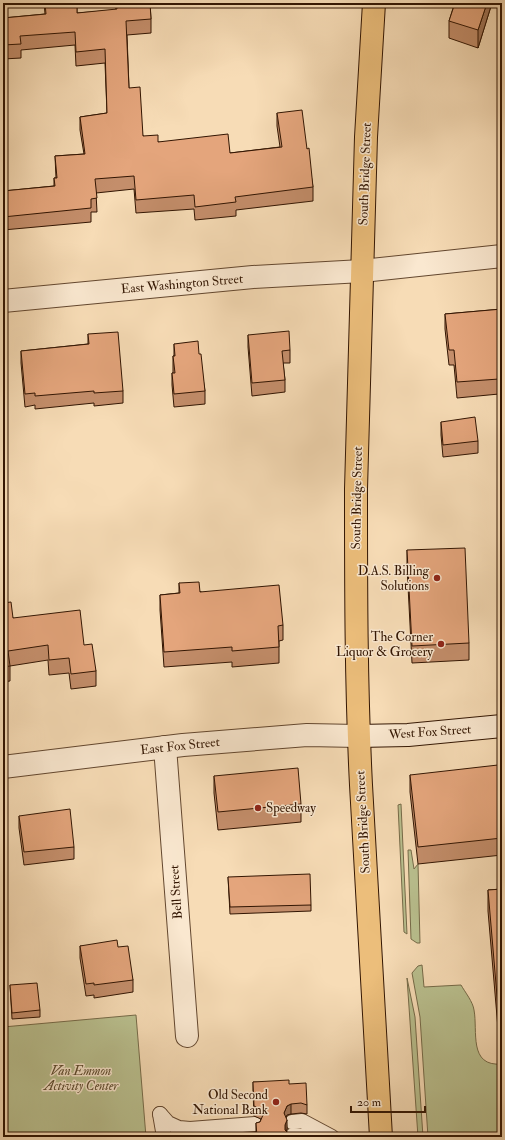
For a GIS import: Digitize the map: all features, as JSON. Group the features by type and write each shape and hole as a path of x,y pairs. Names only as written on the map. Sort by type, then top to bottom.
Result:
{"highway":[{"name":"South Bridge Street","path":"374,3 366,138 356,489 358,736 381,1137"}],"street":[{"name":"East Washington Street","path":"3,301 238,278 362,271 502,256"},
{"name":"West Fox Street","path":"358,736 408,736 502,726"},
{"name":"East Fox Street","path":"3,767 165,747 307,735 358,736"},
{"name":"Bell Street","path":"165,747 187,1036"}],"lane":[{"path":"166,1136 160,1114 168,1123 179,1128 190,1129 255,1124"},
{"path":"315,1137 303,1135 292,1129 302,1121 332,1137"}],"green space":[{"path":"401,804 407,934 404,932 398,805"},
{"path":"408,850 411,850 414,869 418,864 420,943 417,943 411,939"},
{"path":"422,965 424,987 461,985 471,1000 473,1007 479,1054 484,1060 491,1063 502,1064 502,1137 428,1137 420,1017 412,973 418,966"},
{"path":"407,978 415,1017 423,1137 418,1137"},
{"name":"Van Emmon Activity Center","path":"136,1015 146,1137 3,1137 3,1027"}],"building":[{"path":"45,3 77,3 77,13 117,9 116,3 150,3 151,19 126,21 129,88 140,87 143,136 158,135 158,142 228,134 230,153 282,147 277,113 302,110 307,149 309,148 313,187 235,197 236,202 195,207 194,195 136,200 134,176 95,179 97,198 91,199 91,208 3,217 3,191 55,186 54,178 57,178 55,156 85,154 80,117 107,113 105,49 76,52 75,32 20,36 21,44 3,45 3,18 46,14"},
{"path":"455,3 487,3 478,30 449,21"},
{"path":"502,309 502,368 498,368 499,379 457,382 454,350 449,350 445,314"},
{"path":"289,331 290,350 282,351 285,380 252,383 248,335"},
{"path":"118,332 123,391 94,393 94,391 35,396 35,393 25,394 21,351 89,344 88,334"},
{"path":"198,341 205,391 174,394 172,373 175,373 173,356 175,356 174,344"},
{"path":"475,417 478,441 443,445 441,422"},
{"path":"465,548 469,643 412,646 407,550"},
{"path":"199,582 200,592 279,585 283,625 278,626 279,647 232,651 232,647 164,652 160,595 180,593 179,583"},
{"path":"11,602 13,618 80,610 84,645 92,644 96,671 71,674 69,658 49,660 48,645 8,651 10,666 3,667 3,603"},
{"path":"498,765 502,806 502,838 418,847 410,775"},
{"path":"298,768 301,804 218,812 214,776"},
{"path":"70,809 74,847 24,852 19,816"},
{"path":"310,874 311,905 230,907 228,877"},
{"path":"502,889 502,1031 500,1031 488,890"},
{"path":"117,940 118,947 128,946 133,980 94,985 94,983 86,984 80,946"},
{"path":"37,983 40,1010 12,1013 10,985"},
{"path":"289,1080 289,1084 306,1083 307,1105 301,1103 291,1104 287,1106 284,1113 287,1120 285,1130 288,1133 294,1134 294,1137 257,1137 256,1123 260,1122 263,1115 262,1110 254,1106 253,1082"}],"place":[{"name":"D.A.S. Billing Solutions","path":"437,578"},
{"name":"The Corner Liquor & Grocery","path":"441,644"},
{"name":"Speedway","path":"258,808"},
{"name":"Old Second National Bank","path":"276,1102"}]}
